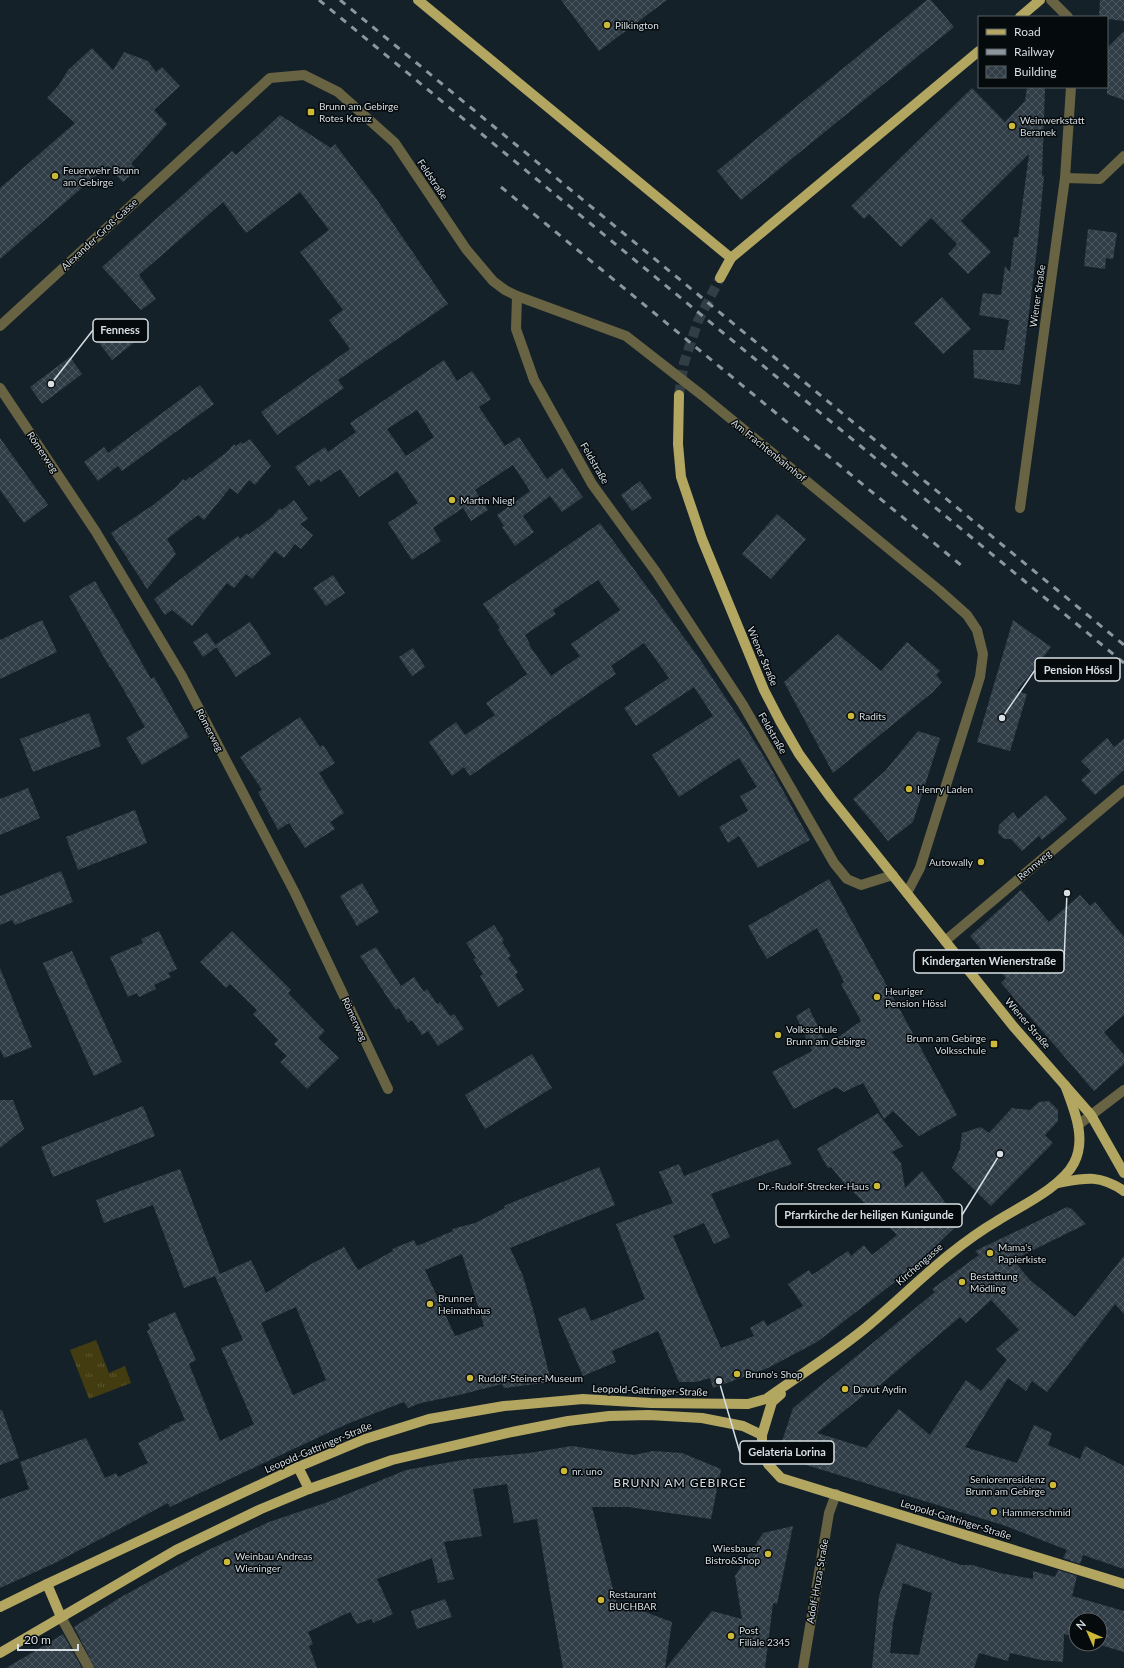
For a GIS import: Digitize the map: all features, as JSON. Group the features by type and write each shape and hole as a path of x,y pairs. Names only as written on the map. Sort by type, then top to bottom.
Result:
{"main road":[{"path":"418,0 731,258"},
{"path":"1021,16 1040,0"},
{"path":"720,278 731,258 978,52"},
{"name":"Wiener Straße","path":"679,395 678,444 682,477 702,539 764,690 780,721 799,754 831,798 1013,1026 1091,1115 1124,1174"},
{"name":"Kirchengasse","path":"804,1372 862,1330 955,1248 979,1231 1058,1183 1074,1164 1080,1138 1075,1114 1064,1085"},
{"name":"Kirchengasse","path":"1058,1183 1090,1178 1112,1183 1124,1191"},
{"path":"0,1653 176,1550 261,1509 309,1489 399,1458 512,1432 568,1421 609,1416 649,1415 702,1418 743,1426 762,1435 772,1402 804,1372"},
{"name":"Leopold-Gattringer-Straße","path":"0,1608 46,1584 298,1467 365,1439 429,1419 504,1406 583,1399 651,1403 748,1404 766,1399 804,1372"},
{"name":"Leopold-Gattringer-Straße","path":"762,1435 762,1450 768,1464 781,1478 1124,1584"},
{"path":"298,1467 309,1489"},
{"path":"46,1584 61,1617"}],"street":[{"path":"1051,0 1067,16"},
{"name":"Feldstraße","path":"270,78 304,75 338,92 395,143 466,249 493,281 516,296 516,329 534,380 592,484 656,572 743,705 834,863 847,879 861,885 893,875"},
{"name":"Alexander-Groß-Gasse","path":"0,326 270,78"},
{"name":"Wiener Straße","path":"1020,508 1065,178 1071,88"},
{"path":"1065,178 1100,179 1124,156"},
{"name":"Am Frachtenbahnhof","path":"516,296 626,336 703,396 939,590 967,615 977,630 983,654 980,677 920,868 907,893"},
{"name":"Römerweg","path":"0,388 96,532 182,676 296,893 388,1089"},
{"name":"Rennweg","path":"945,941 1124,790"},
{"path":"1078,1126 1124,1090"},
{"name":"Adolf-Hruza-Straße","path":"803,1668 829,1513 836,1494"},
{"path":"61,1617 89,1668"}],"green space":[{"path":"96,1340 109,1373 125,1366 131,1383 89,1399 70,1350"}],"building":[{"name":"Pilkington","path":"561,0 667,0 599,51"},
{"path":"927,0 931,0 954,27 741,200 717,171"},
{"path":"1100,0 1124,0 1124,21 1108,19 1108,16 1099,16"},
{"path":"1124,31 1124,100 1107,94 1108,47"},
{"path":"92,48 113,70 124,52 148,61 156,72 162,67 180,86 154,110 167,124 131,164 137,169 123,182 107,166 0,259 0,188 75,123 47,98 59,85 68,70"},
{"path":"972,88 1005,122 1025,101 1027,88 1045,88 1042,176 1044,175 1038,240 1020,385 974,378 973,350 1004,350 1009,320 979,315 983,293 1001,295 1005,266 1010,272 1014,237 1018,237 1029,154 961,221 991,252 968,274 948,254 957,244 931,218 901,247 869,214 864,219 851,206"},
{"path":"280,115 331,148 335,144 375,197 448,304 338,380 344,388 277,435 261,412 350,349 329,320 343,310 300,252 329,230 300,192 246,233 223,202 139,275 156,299 141,310 102,267 232,151 236,155"},
{"path":"1088,229 1117,233 1113,259 1106,258 1105,269 1084,266"},
{"path":"942,297 971,329 943,354 914,323"},
{"path":"125,318 140,338 112,360 96,339"},
{"path":"70,357 82,374 42,404 30,387"},
{"path":"444,360 457,381 472,371 491,399 479,407 505,446 519,437 547,479 562,468 583,497 562,512 550,496 523,516 534,532 515,546 502,527 504,526 497,515 530,491 513,465 475,490 488,510 471,521 463,508 433,528 441,541 412,560 388,523 418,503 397,471 359,497 340,469 321,482 319,479 309,486 295,467 325,447 328,452 356,432 350,423","holes":["417,410 434,437 406,456 387,429"]},
{"path":"200,385 214,404 122,471 118,466 98,481 84,462 104,447 108,453"},
{"path":"0,438 48,505 24,523 0,490"},
{"path":"250,439 271,466 255,485 249,480 238,494 230,488 204,520 198,515 167,539 176,554 147,589 111,533 153,505 176,487 183,479 185,481 190,477 191,479 227,452 234,444 236,446 241,442 243,444"},
{"path":"640,481 652,498 632,511 621,495"},
{"path":"294,500 308,519 300,524 313,535 301,549 295,544 284,558 275,551 252,579 246,574 234,588 227,583 192,626 172,610 165,615 154,599 238,536 240,539 247,533 248,535 272,517 280,508 282,510"},
{"path":"777,514 806,539 771,579 742,554"},
{"path":"600,523 699,658 749,733 769,765 810,840 758,868 739,836 728,843 719,827 748,811 740,796 757,787 739,758 679,797 652,755 713,716 694,687 636,726 624,708 669,678 644,643 611,666 616,674 470,776 464,767 452,776 429,742 456,722 465,735 495,715 486,703 527,674 498,630 500,628 483,604","holes":["598,580 620,610 571,644 580,656 551,676 529,645 530,644 525,635 556,614 553,610"]},
{"path":"333,575 345,593 326,606 313,588"},
{"path":"95,581 151,679 154,677 189,737 142,765 126,738 145,727 69,596"},
{"path":"42,620 57,652 0,679 0,640"},
{"path":"1013,620 1051,647 1017,691 1027,694 1010,751 977,742"},
{"path":"250,622 271,654 236,677 215,645"},
{"path":"207,633 217,647 203,657 193,642"},
{"name":"Radits","path":"838,634 881,671 907,642 940,671 936,675 942,682 933,692 833,773 784,682"},
{"path":"413,648 425,667 412,676 399,657"},
{"path":"89,713 101,746 33,772 20,739"},
{"path":"300,717 320,747 323,745 335,763 319,773 344,813 330,822 335,829 305,848 289,823 278,830 258,792 262,790 240,757"},
{"path":"918,731 940,738 913,822 888,841 853,799 885,771"},
{"path":"1107,738 1114,747 1124,739 1124,770 1095,795 1081,780 1091,771 1081,761"},
{"path":"28,788 40,818 0,835 0,799"},
{"path":"1046,795 1067,819 1042,840 1039,836 1022,851 1011,839 1004,839 998,833 999,825 1013,812 1018,819"},
{"path":"135,810 147,843 78,870 66,837"},
{"path":"61,871 73,902 15,925 12,920 0,925 0,896"},
{"path":"829,879 957,1115 919,1136 893,1111 884,1119 863,1083 844,1092 836,1087 794,1109 772,1072 812,1051 796,1016 809,1008 827,1045 861,1021 841,984 844,982 817,928 767,959 748,926"},
{"path":"362,883 379,912 357,926 340,896"},
{"path":"1021,890 1049,922 1080,895 1090,906 1095,902 1124,937 1124,1015 1104,1032 1124,1055 1124,1064 1094,1091 1001,983 1006,978 970,936"},
{"path":"494,925 504,940 502,942 511,956 508,958 518,972 515,975 524,990 498,1007 480,976 483,974 473,959 476,958 466,943"},
{"path":"159,931 177,969 168,973 171,977 154,985 156,989 139,997 137,993 128,997 110,957 143,943 141,939"},
{"path":"232,931 291,990 288,993 325,1031 318,1038 339,1058 307,1089 280,1062 287,1056 274,1044 278,1040 253,1014 257,1010 230,984 226,988 200,962"},
{"path":"376,947 401,986 414,977 424,992 427,989 437,1004 440,1002 450,1016 454,1014 464,1029 438,1046 428,1031 422,1035 412,1020 408,1023 399,1008 396,1010 360,956"},
{"path":"72,951 122,1062 94,1076 43,963"},
{"path":"0,968 32,1047 4,1058 0,1049"},
{"path":"532,1054 552,1088 485,1129 465,1095"},
{"path":"0,1100 13,1100 24,1129 0,1148"},
{"path":"1049,1101 1058,1110 1058,1121 1045,1135 1053,1143 991,1206 952,1168 960,1149 962,1133 981,1127 989,1133 1012,1108 1030,1110 1039,1102"},
{"path":"143,1106 155,1136 53,1177 41,1147"},
{"path":"878,1113 903,1146 892,1152 901,1163 905,1188 922,1171 960,1223 908,1272 817,1342 768,1368 713,1388 710,1378 696,1382 679,1382 658,1331 612,1351 616,1362 583,1376 558,1318 585,1307 591,1321 645,1299 616,1224 673,1203 659,1172 679,1164 684,1176 778,1139 792,1164 711,1194 730,1237 714,1244 704,1223 673,1236 721,1348 754,1336 750,1328 764,1320 767,1326 803,1306 788,1284 809,1270 812,1275 848,1251 851,1256 864,1245 872,1255 897,1235 844,1183 831,1167 828,1168 817,1149"},
{"path":"599,1167 615,1205 510,1248 523,1276 535,1316 551,1382 504,1388 502,1384 421,1403 408,1408 404,1402 347,1424 170,1507 168,1503 57,1562 0,1588 0,1499 29,1489 20,1462 86,1438 105,1478 116,1473 118,1477 148,1463 138,1443 170,1427 169,1426 185,1420 147,1331 150,1329 148,1324 175,1312 196,1360 189,1364 220,1441 254,1424 221,1348 243,1340 215,1276 184,1288 153,1205 104,1223 96,1200 180,1169 220,1274 251,1260 266,1293 311,1264 344,1247 358,1270 393,1251 392,1249 414,1240 417,1246 453,1231 452,1229 475,1223 505,1208 504,1206","holes":["462,1254 484,1326 455,1336 425,1270","296,1307 326,1380 293,1395 261,1323"]},
{"path":"1067,1207 1072,1209 1086,1224 1013,1260 1030,1280 1075,1317 1124,1256 1124,1314 1115,1304 1047,1392 1032,1381 1026,1391 1008,1378 965,1447 1017,1463 1034,1425 1052,1433 1048,1445 1080,1459 1085,1446 1124,1466 1124,1569 1083,1555 1080,1564 1063,1558 1067,1550 1003,1525 793,1461 797,1452 780,1447 793,1408 935,1292 932,1289 979,1255 975,1251","holes":["991,1300 1019,1330 996,1349 1007,1360 981,1391 966,1380 930,1435 899,1409 866,1448 817,1433 870,1390 872,1392 960,1317 966,1323"]},
{"path":"0,1410 2,1410 19,1458 0,1465"},
{"path":"572,1446 634,1455 653,1451 682,1453 721,1469 711,1519 628,1507 592,1507 616,1601 672,1622 665,1668 563,1668 537,1519 514,1523 507,1484 473,1489 482,1536 444,1542 454,1579 438,1583 432,1558 377,1579 393,1614 373,1623 372,1619 357,1624 350,1612 308,1632 313,1644 309,1646 317,1668 95,1668 74,1627 121,1597 206,1551 269,1522 328,1502 406,1470 468,1459 529,1453"},
{"path":"793,1526 777,1604 773,1603 765,1668 666,1668 712,1611 742,1619 735,1576 763,1533"},
{"path":"897,1543 961,1565 972,1565 1000,1573 1033,1579 1033,1571 1055,1577 1058,1570 1077,1576 1072,1596 1124,1611 1124,1652 1108,1647 1108,1612 1068,1612 1068,1635 1064,1634 1063,1662 1041,1660 1010,1653 1008,1661 979,1653 974,1668 872,1668 879,1596","holes":["903,1583 932,1593 919,1655 890,1653 893,1623"]},
{"path":"445,1599 452,1617 417,1629 411,1611"},
{"path":"63,1634 82,1668 6,1668 40,1648"}],"tunnel":[{"path":"679,395 684,363 698,321 720,278"}],"railway":[{"path":"319,0 1124,663"},
{"path":"340,0 1124,645"},
{"path":"501,187 962,566"}],"place":[{"name":"Pilkington","path":"607,25"},
{"name":"Brunn am Gebirge Rotes Kreuz","path":"311,112"},
{"name":"Weinwerkstatt Beranek","path":"1012,126"},
{"name":"Feuerwehr Brunn am Gebirge","path":"55,176"},
{"name":"Fenness","path":"51,384"},
{"name":"Martin Niegl","path":"452,500"},
{"name":"Radits","path":"851,716"},
{"name":"Pension Hössl","path":"1002,718"},
{"name":"Henry Laden","path":"909,789"},
{"name":"Autowally","path":"981,862"},
{"name":"Kindergarten Wienerstraße","path":"1067,893"},
{"name":"Heuriger Pension Hössl","path":"877,997"},
{"name":"Volksschule Brunn am Gebirge","path":"778,1035"},
{"name":"Brunn am Gebirge Volksschule","path":"994,1044"},
{"name":"Pfarrkirche der heiligen Kunigunde","path":"1000,1154"},
{"name":"Dr.-Rudolf-Strecker-Haus","path":"877,1186"},
{"name":"Mama's Papierkiste","path":"990,1253"},
{"name":"Bestattung Mödling","path":"962,1282"},
{"name":"Brunner Heimathaus","path":"430,1304"},
{"name":"Bruno's Shop","path":"737,1374"},
{"name":"Rudolf-Steiner-Museum","path":"470,1378"},
{"name":"Gelateria Lorina","path":"719,1381"},
{"name":"Davut Aydin","path":"845,1389"},
{"name":"nr. uno","path":"564,1471"},
{"name":"Seniorenresidenz Brunn am Gebirge","path":"1053,1485"},
{"name":"Hammerschmid","path":"994,1512"},
{"name":"Wiesbauer Bistro&Shop","path":"768,1554"},
{"name":"Weinbau Andreas Wieninger","path":"227,1562"},
{"name":"Restaurant BUCHBAR","path":"601,1600"},
{"name":"Post Filiale 2345","path":"731,1636"}],"district":[{"name":"BRUNN AM GEBIRGE","path":"680,1482"}]}
